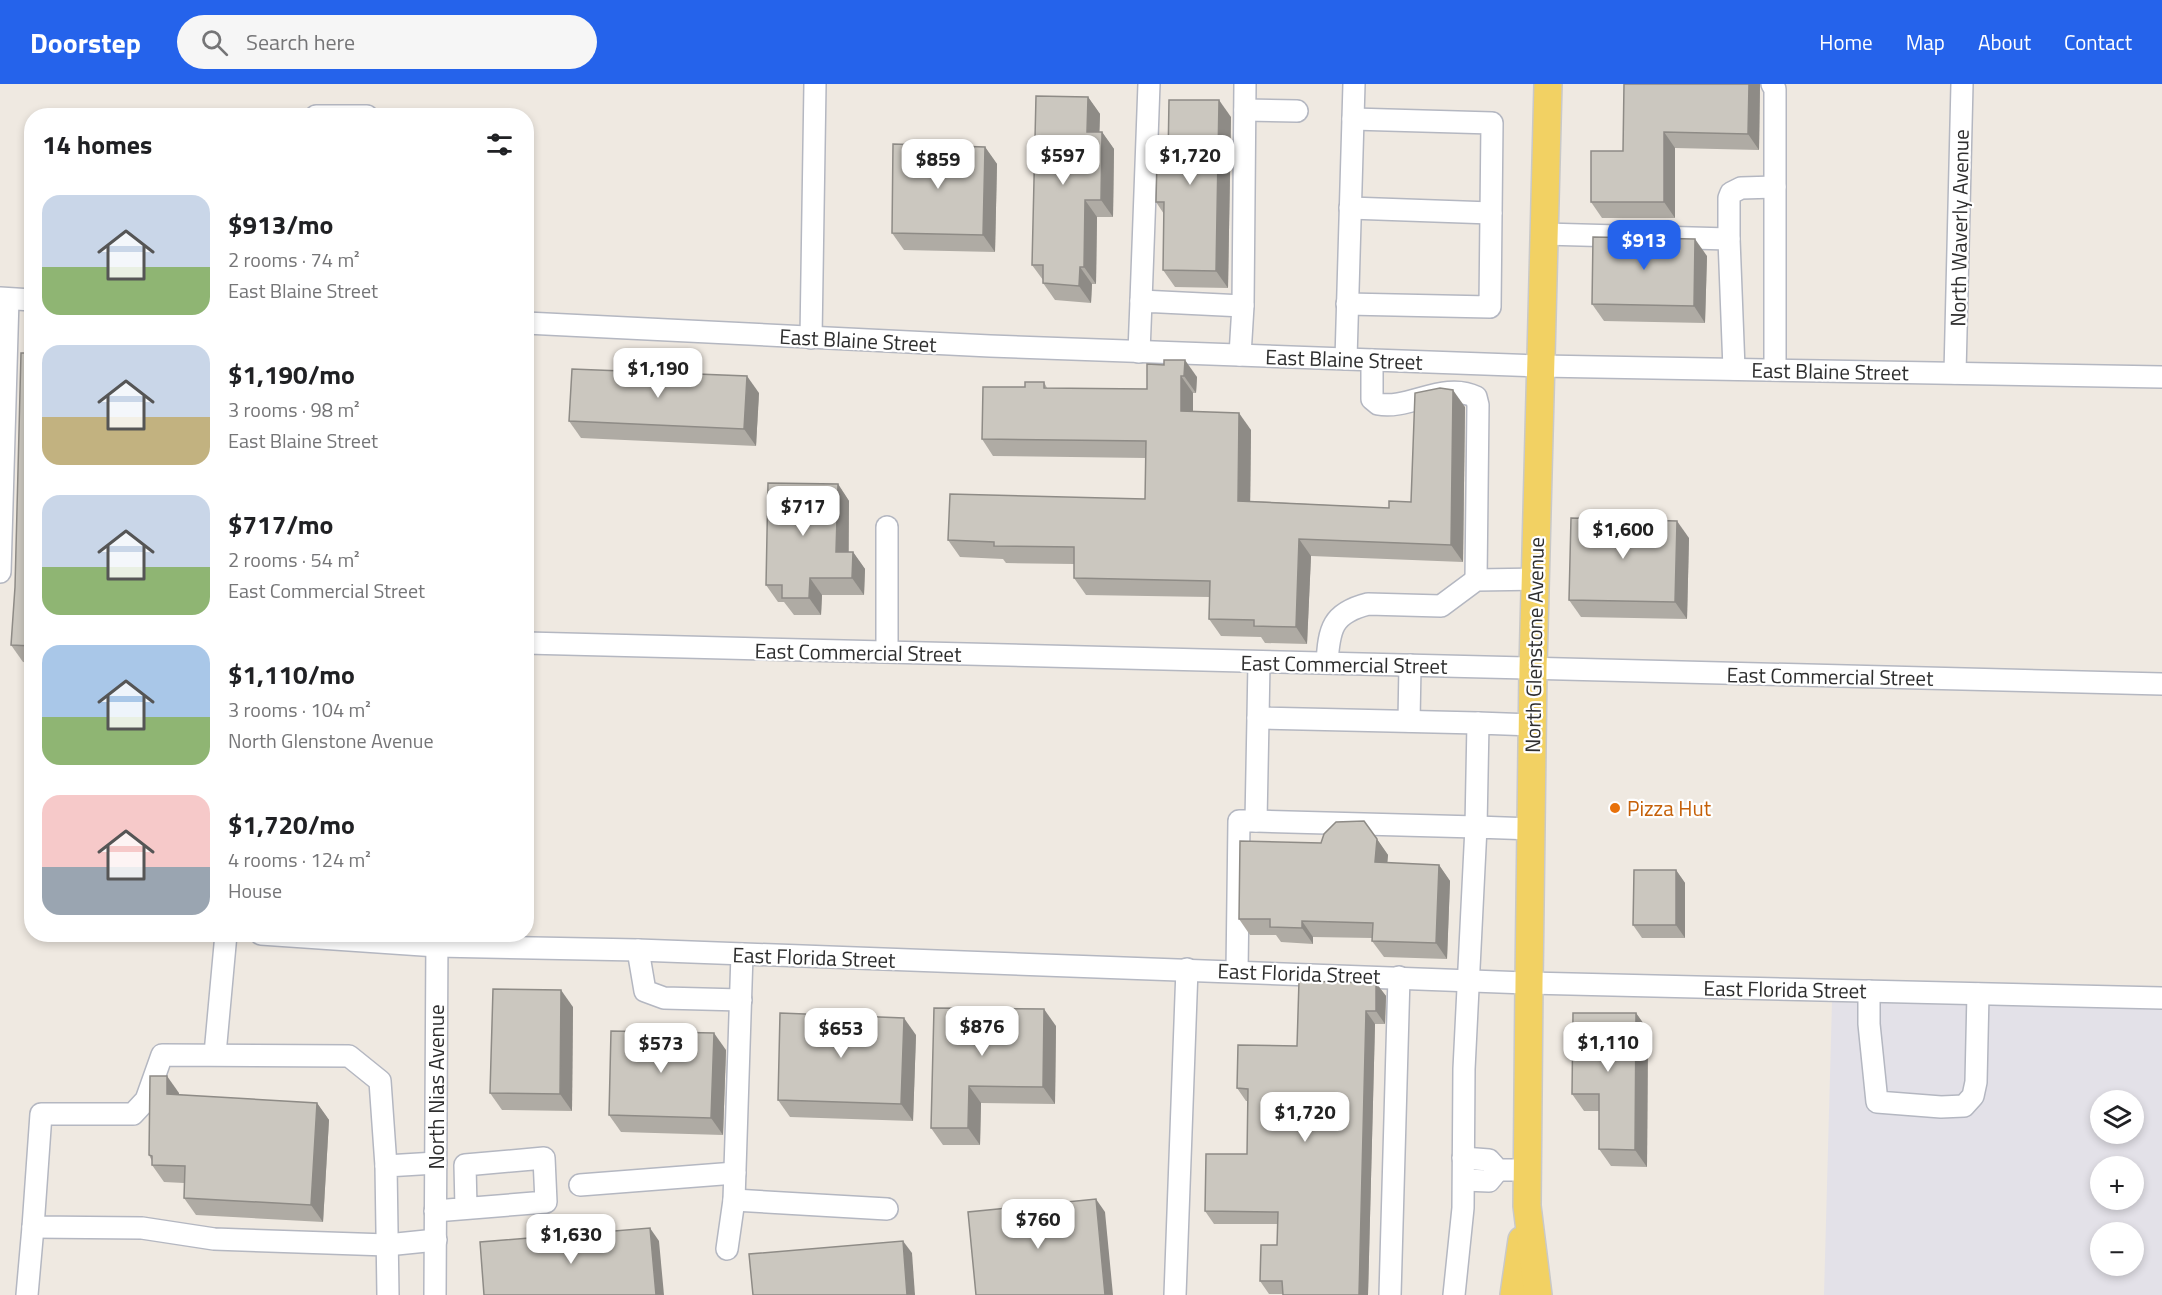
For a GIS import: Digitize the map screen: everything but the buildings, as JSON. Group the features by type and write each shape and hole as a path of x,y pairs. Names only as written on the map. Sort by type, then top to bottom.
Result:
{"main road":[{"name":"North Glenstone Avenue","path":"1514,1295 1527,1206 1533,668 1548,84"},
{"name":"North Glenstone Avenue","path":"1527,1206 1538,1295"}],"street":[{"path":"811,338 815,84"},
{"path":"1139,352 1149,84"},
{"path":"1240,355 1244,306 1245,84"},
{"path":"1346,359 1354,84"},
{"path":"1772,84 1775,89 1775,370"},
{"name":"North Waverly Avenue","path":"1955,373 1962,84"},
{"path":"1245,110 1297,111"},
{"path":"1347,304 1490,308 1492,123 1353,119"},
{"path":"1734,369 1729,198 1731,193 1741,188 1775,187"},
{"path":"1350,208 1491,213"},
{"path":"1544,234 1729,239"},
{"path":"0,572 4,298 24,299"},
{"path":"1141,301 1244,306"},
{"name":"East Blaine Street","path":"534,323 1139,352 1541,366 2162,377"},
{"path":"1372,360 1372,399 1378,405 1407,405 1416,398 1434,394 1470,395 1478,401 1476,580"},
{"path":"887,526 887,652"},
{"path":"1327,663 1328,638 1340,616 1368,604 1441,606 1476,580 1535,579"},
{"name":"East Commercial Street","path":"534,643 2162,684"},
{"path":"1256,821 1258,662"},
{"path":"1410,665 1410,721"},
{"path":"1258,718 1532,724"},
{"path":"1454,1295 1461,1250 1464,1180 1467,980 1476,827 1478,723"},
{"path":"1237,971 1239,821 1531,829"},
{"path":"215,1054 225,942"},
{"name":"North Nias Avenue","path":"435,1295 437,942"},
{"name":"East Florida Street","path":"477,942 742,954 1467,980 2162,998"},
{"path":"639,950 645,992 664,998 741,1000"},
{"path":"727,1249 734,1200 742,954"},
{"path":"1175,1295 1187,969"},
{"path":"1390,1295 1399,977"},
{"path":"1869,991 1869,1024 1877,1102 1941,1107 1964,1106 1973,1096 1976,1082 1978,994"},
{"path":"27,1295 41,1114 133,1114 146,1100 162,1055 215,1054 349,1056 380,1081 386,1166 388,1295"},
{"path":"1463,1158 1489,1160 1498,1170 1528,1170"},
{"path":"386,1166 436,1163"},
{"path":"1464,1180 1489,1181 1498,1170"},
{"path":"580,1185 735,1173"},
{"path":"734,1200 887,1209"},
{"path":"435,1210 466,1208"},
{"path":"33,1227 142,1228 214,1239 387,1245 436,1240"}],"shaded area":[{"path":"1832,1002 2162,1009 2162,1295 1824,1295"}],"place":[{"name":"Pizza Hut","path":"1615,808"}]}
